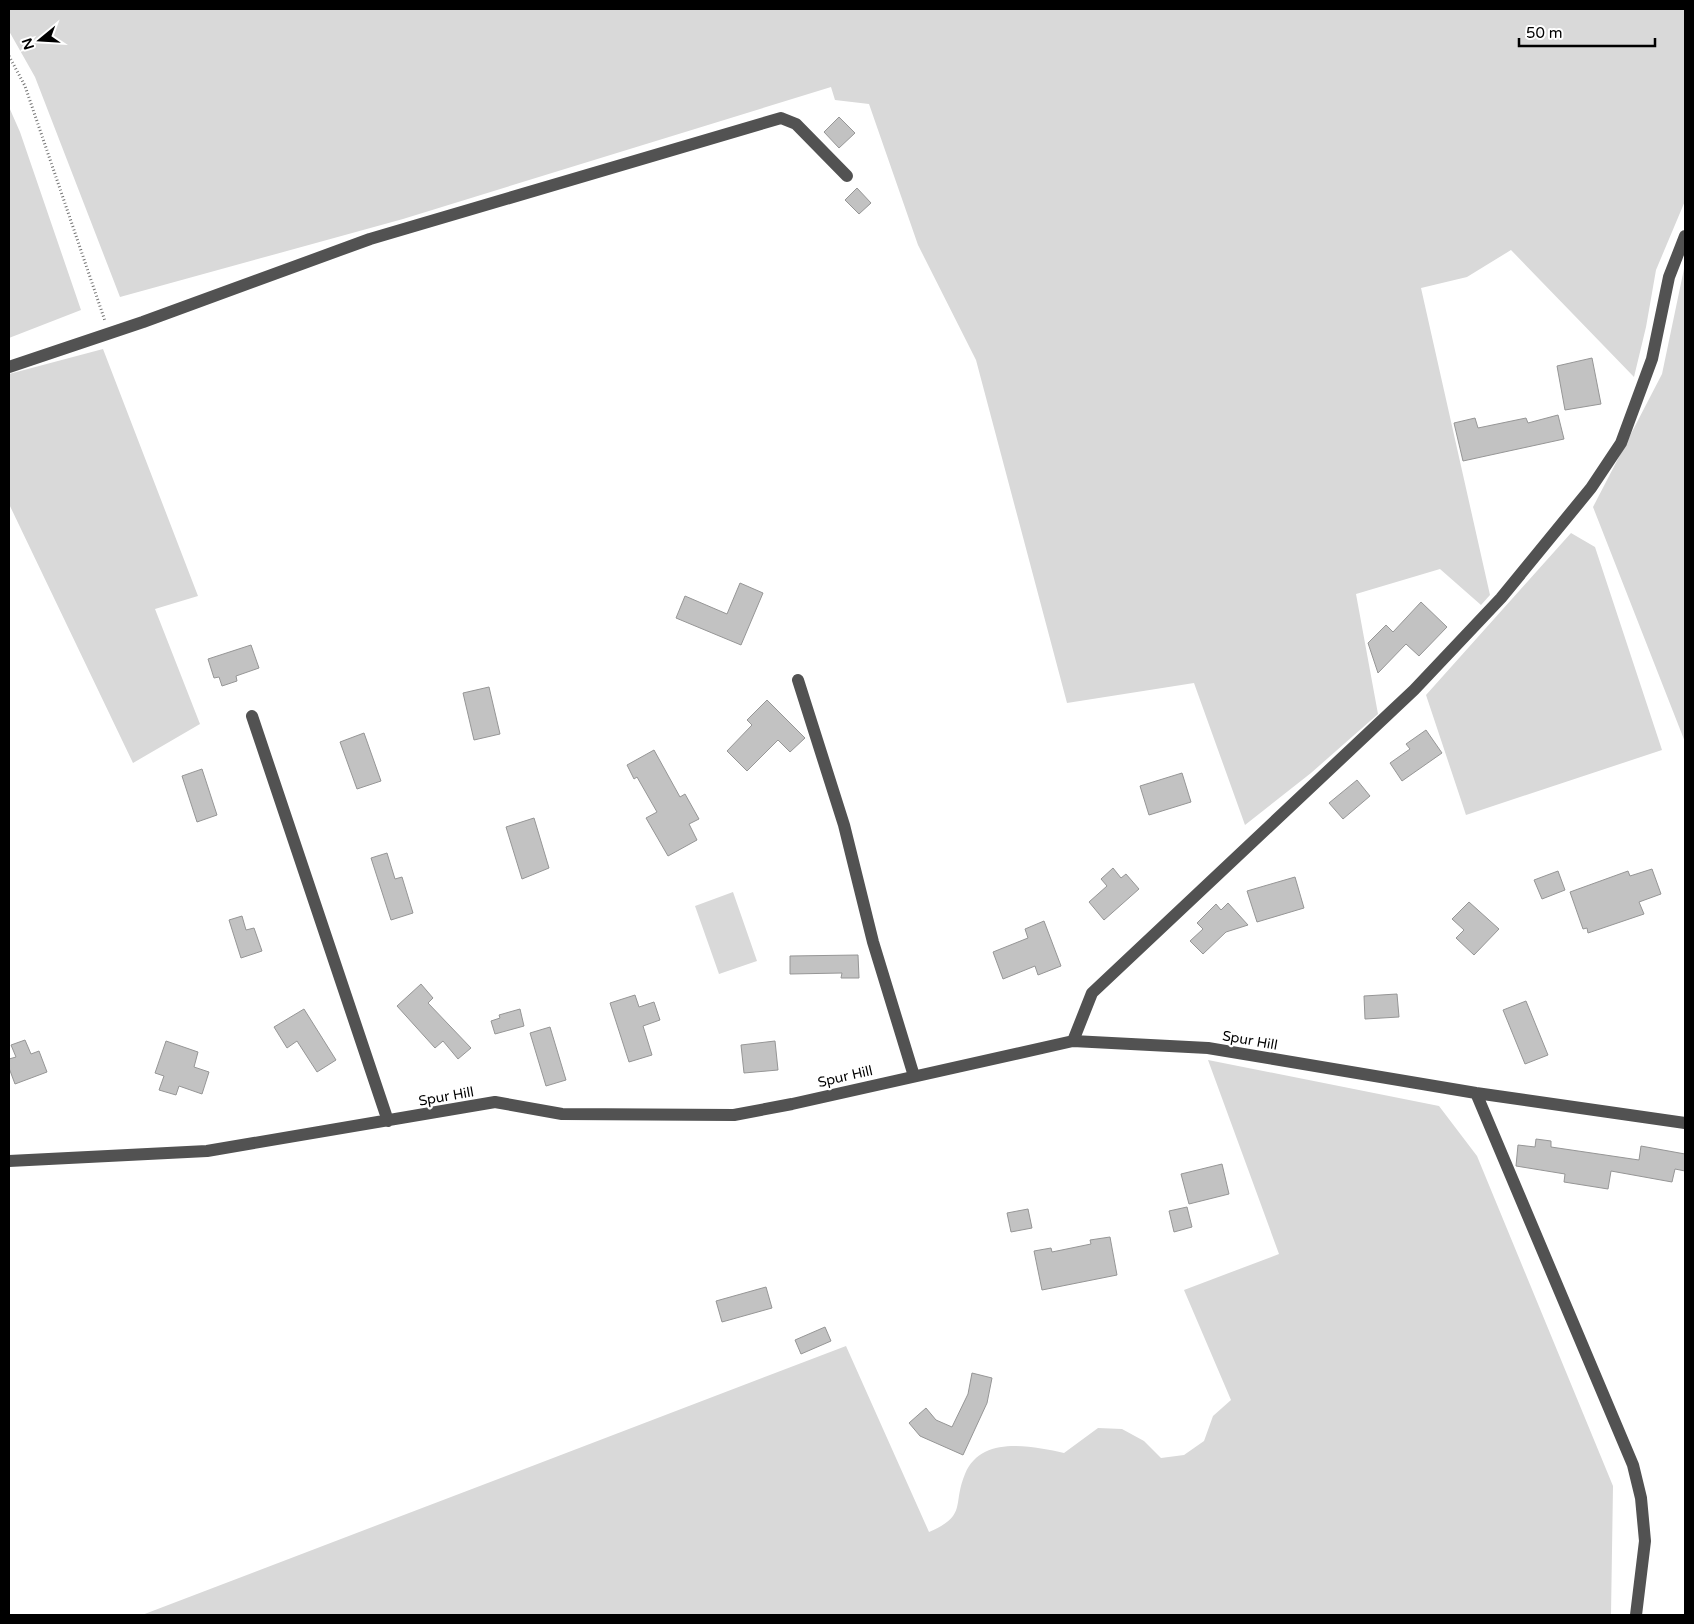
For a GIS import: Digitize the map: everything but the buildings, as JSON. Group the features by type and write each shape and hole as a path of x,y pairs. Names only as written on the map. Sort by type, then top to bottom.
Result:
{"street":[{"path":"9,367 110,333 370,239 781,118 796,124 848,176"},
{"path":"1073,1041 1092,993 1414,690 1501,598 1591,488 1621,443 1652,359 1669,277 1685,236"},
{"path":"798,680 844,825 873,942 914,1076"},
{"path":"252,716 388,1121"},
{"name":"Spur Hill","path":"9,1161 207,1151 495,1102 562,1114 719,1116 792,1104 1073,1041 1208,1048 1476,1093 1685,1123"},
{"path":"1476,1093 1633,1465 1641,1498 1645,1540 1636,1615"}],"path":[{"path":"9,56 25,86 110,333"}],"shaded area":[{"path":"9,9 1685,9 1685,201 1656,270 1646,327 1634,377 1511,250 1467,277 1421,288 1490,595 1481,605 1440,569 1356,594 1378,714 1311,773 1245,825 1194,683 1067,703 976,360 918,245 869,104 835,100 831,87 403,219 120,297 35,77 9,31"},
{"path":"9,107 20,132 81,310 9,338"},
{"path":"1685,264 1685,742 1593,507 1662,374"},
{"path":"103,349 198,596 155,609 200,724 133,763 9,504 9,374"},
{"path":"1571,533 1595,547 1662,750 1466,815 1426,695"},
{"path":"733,892 757,961 719,974 695,906"},
{"path":"1208,1060 1439,1106 1477,1156 1613,1486 1611,1615 142,1615 846,1346 929,1532 941,1526 954,1514 965,1474 973,1462 983,1453 995,1448 1023,1446 1064,1453 1098,1428 1122,1429 1144,1441 1161,1458 1184,1455 1204,1441 1213,1416 1231,1400 1184,1290 1279,1254"}]}
